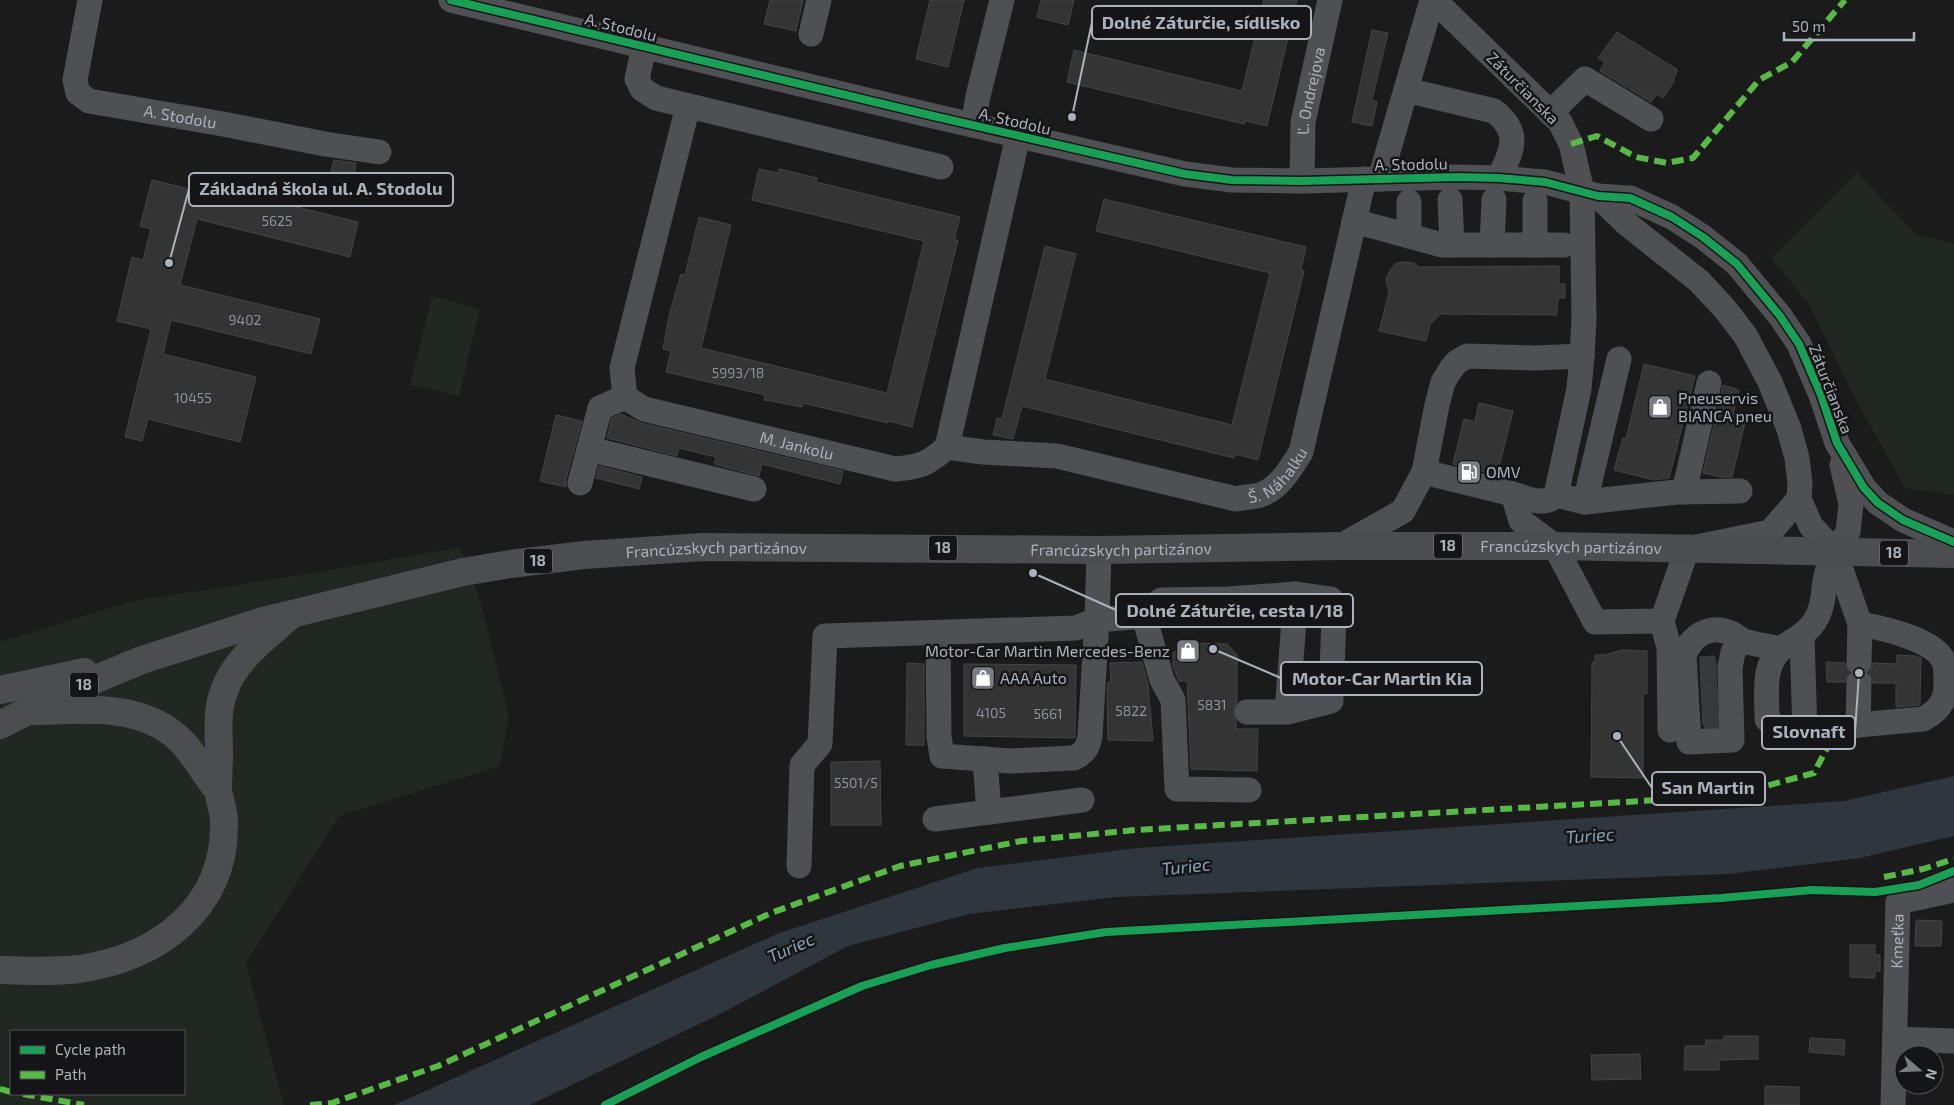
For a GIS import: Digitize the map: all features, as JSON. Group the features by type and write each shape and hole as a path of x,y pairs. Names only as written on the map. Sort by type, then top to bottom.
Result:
{"main road":[{"name":"Francúzskych partizánov","path":"294,612 463,572 510,564 593,555 703,547 1100,550 1341,546 1555,546 1954,554"},
{"name":"18","path":"0,725 65,692 142,660 294,612"},
{"path":"0,970 40,972 80,969 115,961 149,948 170,935 188,920 201,904 215,876 222,853 224,822 218,790 218,720 224,691 234,670 294,612"},
{"path":"0,690 142,660"},
{"path":"27,711 108,710 136,715 157,723 183,744 218,790"}],"street":[{"name":"A. Stodolu","path":"90,0 75,80 78,93 89,101 379,152"},
{"name":"A. Stodolu","path":"451,0 1018,136 1185,174 1232,180 1302,182 1372,179 1496,189 1545,182 1590,194"},
{"path":"811,34 819,0"},
{"path":"973,125 978,96 1002,0"},
{"name":"Ľ. Ondrejova","path":"1302,182 1303,122 1330,0"},
{"name":"Š. Náhalku","path":"947,447 983,452 1057,456 1236,499 1262,494 1278,484 1301,452 1354,220 1406,90 1433,0"},
{"name":"Záturčianska","path":"1433,0 1560,122 1571,144 1590,194 1630,198 1672,217 1703,237 1737,264 1780,316 1799,344 1818,386 1837,443 1864,488 1878,503 1903,520 1954,542"},
{"name":"A. Stodolu","path":"644,46 637,79 642,88 656,98 941,167"},
{"path":"1550,113 1585,79 1651,119"},
{"path":"1406,90 1494,111 1506,120 1512,134 1511,151 1496,189 1492,245"},
{"path":"580,483 600,408 625,397 622,368 688,106"},
{"path":"947,447 1018,136"},
{"path":"1424,472 1544,502 1551,500 1556,495 1559,489 1579,388 1584,319 1574,241 1590,194 1699,281 1725,309 1745,336 1770,382 1789,429 1797,458 1800,484 1799,499 1811,526 1835,552 1860,624 1858,725"},
{"path":"1450,200 1452,245"},
{"path":"1535,201 1536,245"},
{"path":"1408,236 1409,202"},
{"path":"1354,220 1442,245 1536,245 1574,241 1601,229 1627,224"},
{"path":"1341,546 1403,511 1424,472 1441,390 1450,370 1458,362 1466,356 1536,358 1582,356"},
{"path":"1585,502 1619,359"},
{"path":"1684,492 1709,383"},
{"name":"M. Jankolu","path":"625,397 644,409 895,469 916,467 936,457 947,447"},
{"path":"1837,443 1851,504 1848,532 1835,552 1825,579 1824,598 1814,622 1802,636 1781,649 1773,657 1767,676 1768,719 1780,730 1788,734 1805,734 1829,732 1858,725 1923,719 1933,714 1941,705 1945,694 1946,666 1936,651 1897,632 1860,624"},
{"path":"589,449 754,489"},
{"path":"1556,495 1585,502 1684,492 1740,490"},
{"path":"1513,494 1521,521 1555,546 1595,622 1662,621"},
{"path":"1707,697 1669,648 1662,621 1687,549 1770,532 1799,499"},
{"path":"938,633 938,737 942,756 1010,761 1074,758 1082,754 1088,746 1090,736 1098,620 1100,550"},
{"path":"1287,712 1296,594"},
{"path":"799,866 802,765 820,744 825,636 1076,628 1098,620 1144,616 1161,600 1228,599 1296,594 1331,599 1334,615 1331,701 1287,712 1247,712"},
{"path":"1144,616 1162,680 1173,700 1177,789 1249,790"},
{"path":"1707,697 1684,656 1688,647 1700,634 1710,630 1721,630 1734,634 1742,640 1781,649"},
{"path":"1802,636 1805,734"},
{"path":"1707,697 1742,640"},
{"path":"985,759 990,812"},
{"path":"935,820 1082,800"},
{"name":"Kmeťka","path":"1893,1105 1898,902 1954,890"},
{"path":"1895,1038 1954,1041"}],"shaded area":[{"path":"1857,172 1915,234 1954,244 1954,495 1905,488 1855,398 1809,304 1771,258"},
{"path":"432,296 480,309 459,396 410,385"},
{"path":"460,547 481,603 509,716 500,766 339,816 246,963 284,1105 0,1105 0,642 133,601 326,571"}],"water":[{"name":"Turiec","path":"1954,776 1954,836 1860,858 1728,874 1116,897 969,914 848,946 722,1013 530,1105 394,1105 777,934 977,868 1137,848 1844,801"}],"building":[{"path":"770,0 803,0 796,31 764,24"},
{"path":"930,0 964,0 948,67 916,59"},
{"path":"1041,0 1074,0 1068,25 1037,17"},
{"path":"1264,0 1297,0 1267,126 1245,121 1244,124 1067,82 1074,50 1242,91"},
{"path":"1372,30 1388,33 1372,100 1377,102 1372,126 1352,122"},
{"path":"1617,32 1678,70 1673,79 1675,80 1663,98 1657,94 1651,102 1600,71 1605,62 1598,58"},
{"path":"334,160 356,163 354,176 331,171"},
{"path":"759,169 778,173 779,169 817,178 816,182 960,217 954,240 958,240 912,427 803,403 802,407 764,400 765,395 666,372 671,351 663,349 669,316 681,274 685,275 699,217 731,225 701,348 887,393 924,241 752,200"},
{"path":"152,180 201,192 203,184 358,222 350,257 197,219 180,285 320,319 311,354 171,320 163,354 256,377 240,442 148,419 142,441 125,437 151,329 117,321 132,257 143,260 151,229 140,226"},
{"path":"1104,199 1306,247 1301,270 1304,271 1258,460 1235,454 1234,458 1022,406 1013,439 993,435 997,418 1002,419 1045,246 1076,254 1045,379 1232,425 1270,273 1096,231"},
{"path":"1396,263 1414,263 1419,267 1559,266 1559,284 1565,284 1565,298 1558,298 1557,315 1440,314 1430,325 1426,341 1379,331 1389,293 1386,279"},
{"name":"Pneuservis BIANCA pneu","path":"1644,364 1695,376 1669,478 1654,480 1614,470 1623,438 1626,439"},
{"path":"1723,385 1739,390 1733,414 1746,418 1732,477 1720,477 1703,473"},
{"path":"1479,403 1513,411 1497,475 1453,464 1464,419 1475,422"},
{"path":"621,414 641,423 843,471 840,484 762,464 759,476 714,464 716,457 679,448 677,456 607,438 612,418"},
{"path":"556,415 582,421 566,479 566,487 540,481"},
{"path":"599,466 642,477 639,489 596,478"},
{"path":"1185,643 1227,644 1237,655 1237,702 1233,712 1236,729 1258,729 1257,771 1191,769 1187,681 1179,681 1173,666 1173,653"},
{"path":"1622,650 1647,651 1647,694 1643,694 1643,778 1591,777 1592,662 1595,663 1595,655 1604,655"},
{"path":"1897,655 1921,658 1919,705 1896,707 1896,683 1873,683 1869,673 1873,663 1897,664"},
{"path":"1142,662 1148,684 1153,741 1108,740 1107,688 1108,682 1111,682 1110,663"},
{"path":"1716,662 1717,724 1703,725 1700,663"},
{"path":"1826,662 1845,663 1849,672 1845,682 1827,682"},
{"path":"907,663 924,664 924,745 906,745"},
{"path":"964,664 1076,665 1075,738 964,736"},
{"path":"880,761 881,825 831,825 831,762"},
{"path":"1916,920 1942,921 1941,946 1915,946"},
{"path":"1850,945 1875,945 1875,955 1880,955 1880,971 1875,971 1875,978 1850,977"},
{"path":"1724,1036 1758,1036 1758,1059 1719,1060 1719,1070 1684,1070 1685,1046 1705,1046 1706,1040 1724,1040"},
{"path":"1810,1038 1845,1040 1844,1055 1809,1052"},
{"path":"1640,1054 1641,1079 1592,1080 1591,1055"},
{"path":"1765,1086 1799,1087 1799,1105 1765,1105"}],"tunnel":[{"path":"1700,669 1716,668"},
{"path":"1702,696 1718,695"},
{"path":"1703,717 1719,715"}],"marked path":[{"path":"1571,144 1597,136 1636,157 1667,163 1693,158 1759,80 1792,62 1845,0"},
{"path":"310,1105 332,1103 438,1066 771,913 900,866 1021,841 1135,830 1729,796 1814,773 1829,744"},
{"path":"1884,877 1923,869 1954,859"},
{"path":"0,1089 10,1092"},
{"path":"29,1095 84,1105"}],"cycle path":[{"path":"451,0 929,115 1185,174 1232,180 1302,181 1458,177 1499,178 1545,182 1598,196 1630,198 1672,217 1703,237 1737,264 1780,316 1799,344 1821,395 1837,443 1864,488 1878,503 1903,520 1954,542"},
{"path":"605,1105 701,1057 862,986 931,965 1005,948 1106,932 1721,898 1812,890 1875,892 1919,885 1954,871"}],"place":[{"name":"Dolné Záturčie, sídlisko","path":"1072,117"},
{"name":"Základná škola ul. A. Stodolu","path":"169,263"},
{"name":"Pneuservis BIANCA pneu","path":"1660,407"},
{"name":"OMV","path":"1469,472"},
{"name":"Dolné Záturčie, cesta I/18","path":"1033,573"},
{"name":"Motor-Car Martin Kia","path":"1213,649"},
{"name":"Motor-Car Martin Mercedes-Benz","path":"1188,651"},
{"name":"Slovnaft","path":"1859,673"},
{"name":"AAA Auto","path":"983,678"},
{"name":"San Martin","path":"1617,736"}]}
